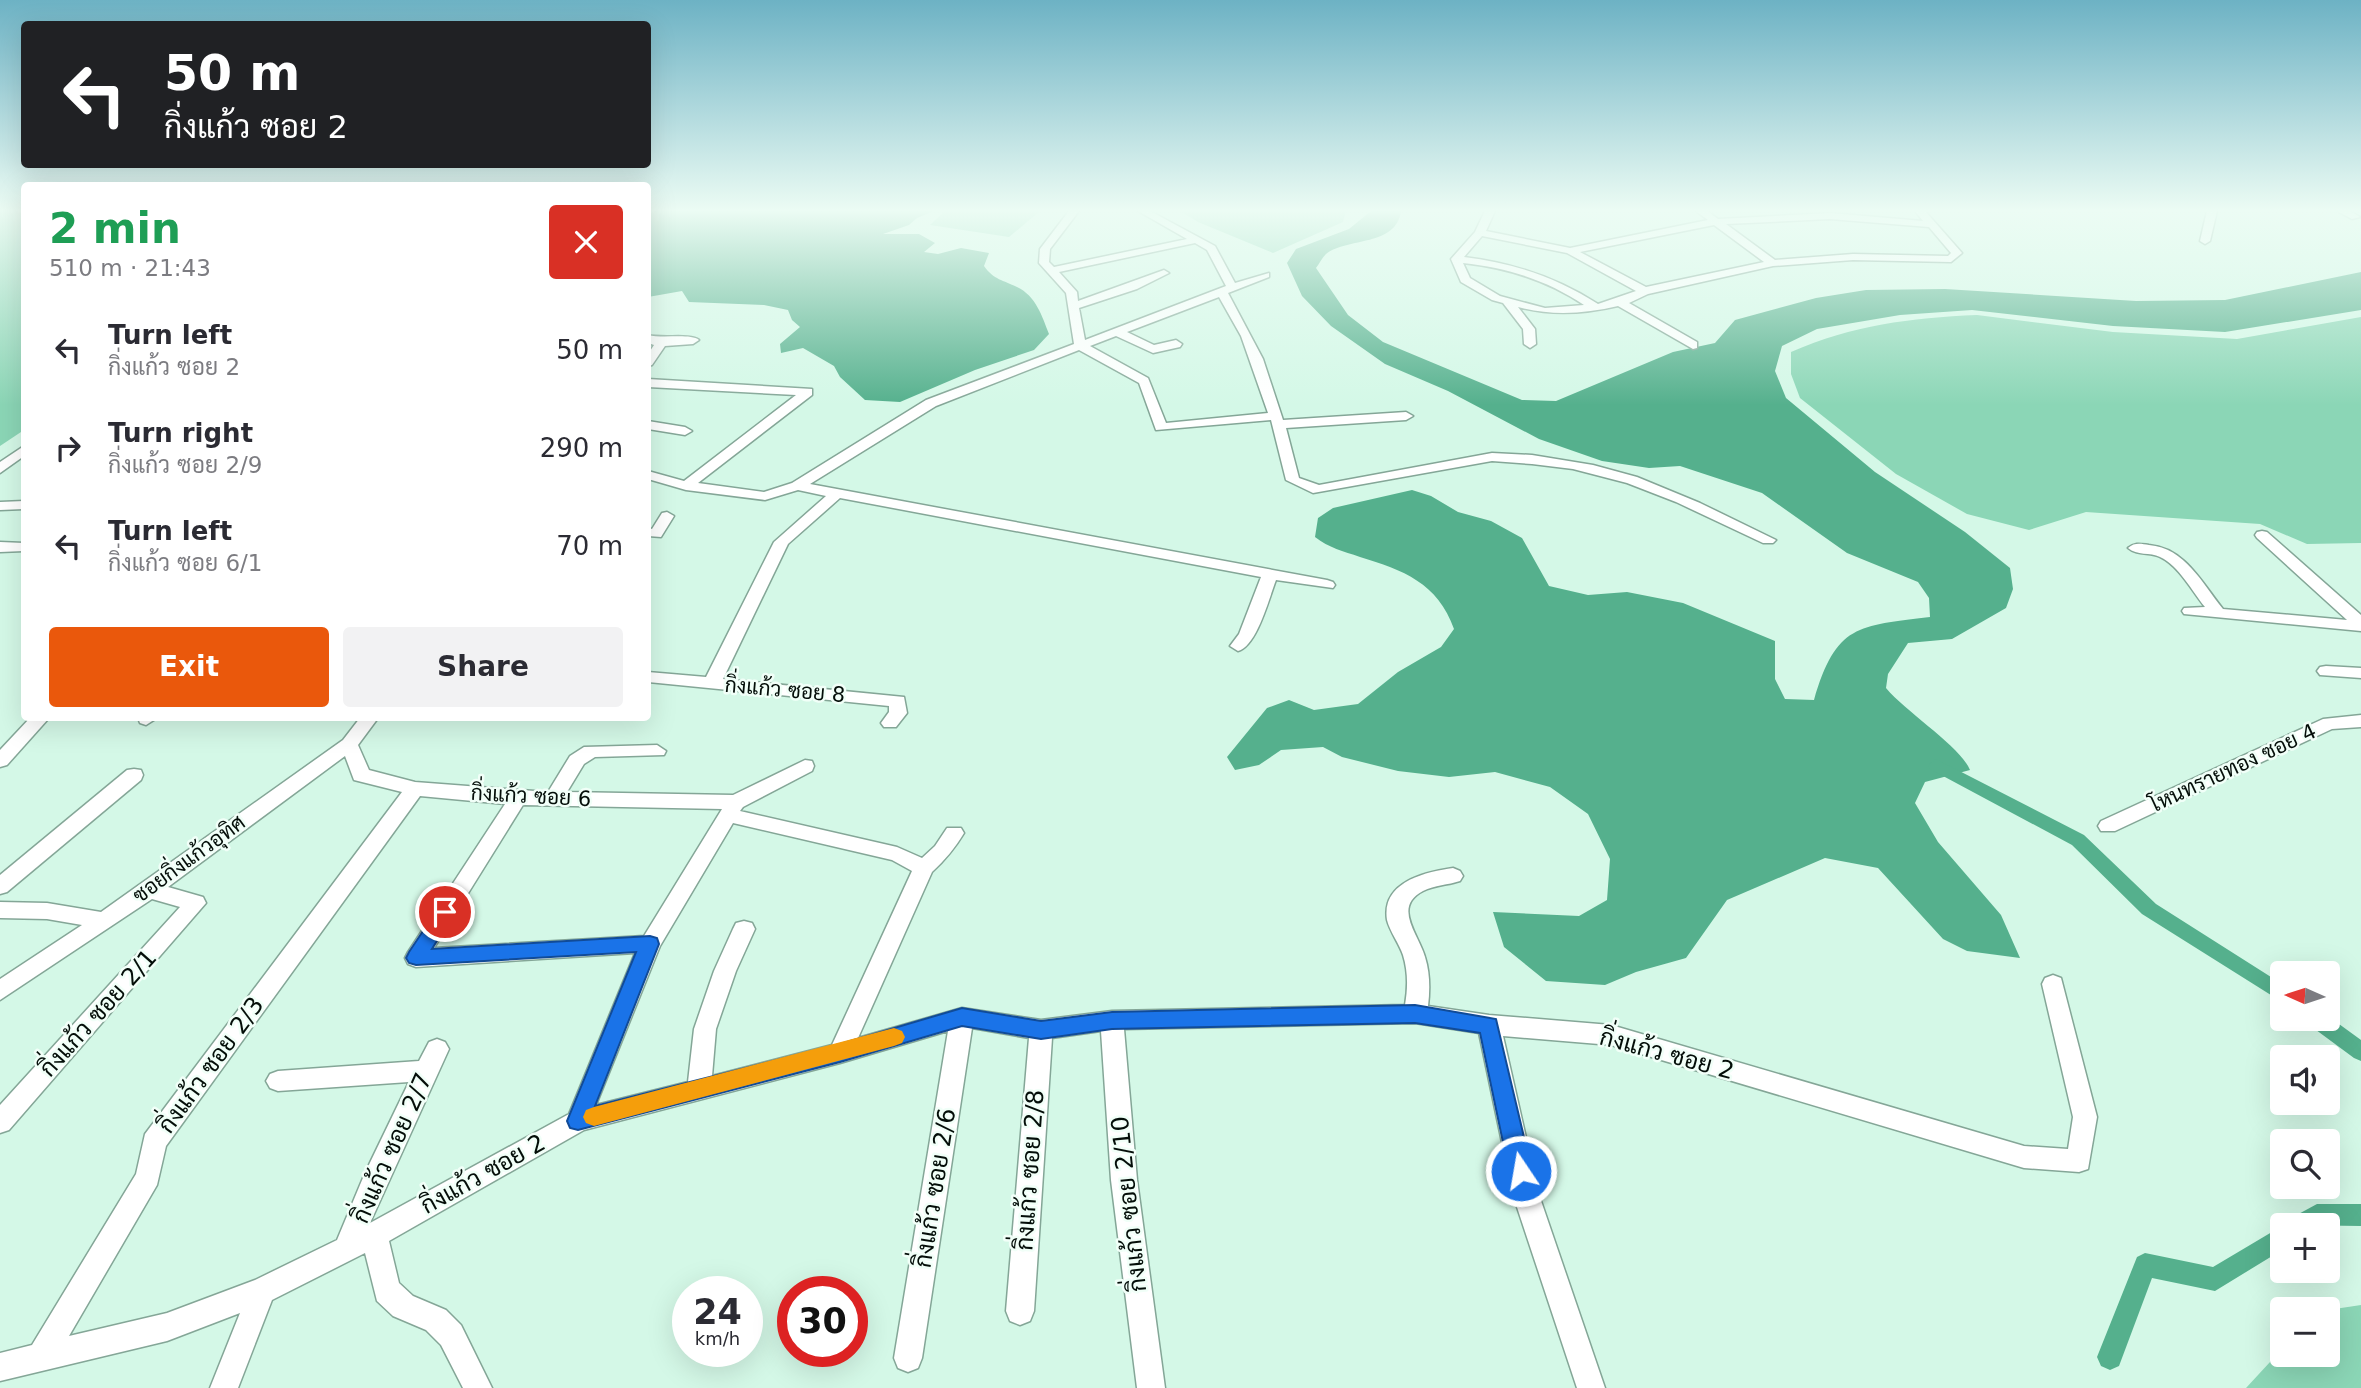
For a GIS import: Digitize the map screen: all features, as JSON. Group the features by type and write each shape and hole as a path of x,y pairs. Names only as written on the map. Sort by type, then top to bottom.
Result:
{"street":[{"path":"1055,276 1071,292 1080,346"},
{"path":"1074,306 1133,288 1154,276"},
{"path":"1221,276 1278,420 1293,481 1318,490 1492,457 1521,457 1650,486 1768,540"},
{"path":"651,476 686,486 765,496 797,486 931,403 1263,276"},
{"path":"1463,276 1465,280 1507,301 1545,311 1595,308 1645,291 1715,276"},
{"path":"1540,276 1561,285 1595,308"},
{"path":"1616,276 1645,291"},
{"path":"1507,301 1530,328 1530,344"},
{"path":"1619,302 1693,345"},
{"path":"1117,332 1153,349 1176,344"},
{"path":"651,340 661,343 693,340"},
{"path":"651,358 661,343"},
{"path":"1080,346 1144,381 1161,426 1406,416"},
{"path":"651,383 808,391 686,486"},
{"path":"651,425 685,430"},
{"path":"0,469 21,452"},
{"path":"797,486 1328,585"},
{"path":"712,683 782,542 835,495"},
{"path":"652,533 667,516"},
{"path":"2262,535 2361,625"},
{"path":"0,547 21,547"},
{"path":"2136,548 2158,550 2175,558 2218,614"},
{"path":"1238,646 1247,635 1270,575"},
{"path":"2190,611 2361,625"},
{"path":"2326,671 2361,673"},
{"name":"กิ่งแก้ว ซอย 8","path":"651,677 898,701 898,713 890,723"},
{"path":"0,761 37,721"},
{"name":"ซอยกิ่งแก้วอุทิศ","path":"0,991 149,890 349,744 367,721"},
{"name":"โหนทรายทอง ซอย 4","path":"2108,826 2329,723 2361,721"},
{"name":"กิ่งแก้ว ซอย 6","path":"349,744 360,775 415,789 732,808 897,854 924,868"},
{"path":"553,799 576,760 591,751 657,751"},
{"path":"578,1121 650,944 732,808 805,766"},
{"path":"0,886 134,775"},
{"name":"กิ่งแก้ว ซอย 2/3","path":"40,1359 148,1177 154,1142 415,789"},
{"path":"518,797 416,958 650,944"},
{"path":"840,1053 924,868 942,851 954,833"},
{"path":"1415,1014 1420,991 1414,956 1398,920 1399,903 1410,887 1426,879 1453,876"},
{"name":"กิ่งแก้ว ซอย 2/1","path":"0,1122 196,904 149,890"},
{"path":"0,910 47,911 103,920"},
{"path":"699,1089 705,1029 724,971 744,929"},
{"name":"กิ่งแก้ว ซอย 2","path":"0,1367 167,1327 262,1291 374,1235 578,1121 840,1053 962,1017 1041,1030 1112,1020 1415,1014 1489,1025 1611,1035 2024,1157 2079,1161 2085,1117 2053,984"},
{"name":"กิ่งแก้ว ซอย 2/6","path":"908,1359 962,1017"},
{"name":"กิ่งแก้ว ซอย 2/10","path":"1112,1020 1124,1181 1151,1388"},
{"path":"1489,1025 1526,1195 1591,1388"},
{"name":"กิ่งแก้ว ซอย 2/8","path":"1020,1311 1041,1030"},
{"name":"กิ่งแก้ว ซอย 2/7","path":"347,1248 374,1181 437,1049"},
{"path":"278,1081 426,1071"},
{"path":"374,1235 387,1291 403,1306 436,1320 451,1335 478,1388"},
{"path":"224,1388 262,1291"}],"shaded area":[{"path":"0,276 21,276 21,432 0,446"},
{"path":"651,276 994,276 1029,296 1049,334 1034,350 975,370 900,402 865,400 840,377 834,366 803,348 781,353 780,344 800,327 792,320 788,310 764,305 689,302 682,291 651,296"},
{"path":"1293,276 1321,276 1348,315 1383,342 1522,400 1556,401 1673,352 1715,343 1735,320 1816,298 1866,290 1945,289 2136,301 2225,300 2343,276 2361,276 2361,310 2225,332 2113,326 1972,310 1900,315 1817,329 1782,346 1775,371 1786,398 1875,472 1965,532 2010,568 2013,589 2006,608 1952,639 1908,643 1888,674 1886,688 1945,740 1970,770 1925,782 1915,803 1938,842 2001,915 2020,958 1967,951 1943,939 1878,868 1825,858 1727,900 1686,958 1636,972 1605,985 1546,981 1504,947 1493,912 1579,916 1607,900 1610,859 1588,814 1550,787 1495,772 1449,777 1398,771 1342,757 1323,747 1281,750 1259,765 1235,770 1227,757 1267,708 1289,700 1314,710 1358,704 1398,672 1441,647 1454,629 1439,600 1417,581 1391,567 1331,547 1315,537 1318,518 1333,508 1412,490 1431,496 1458,512 1491,521 1522,538 1549,586 1588,595 1627,592 1683,603 1775,641 1775,679 1785,699 1814,700 1831,656 1841,643 1853,633 1867,627 1930,617 1929,598 1918,582 1847,553 1762,493 1680,466 1649,468 1602,461 1539,439 1448,391 1385,364 1331,326 1302,296"},
{"path":"1977,315 2113,332 2237,339 2361,317 2361,543 2307,544 2260,524 2086,512 2029,530 1967,514 1896,474 1800,398 1791,374 1791,352 1837,335 1882,324"},
{"path":"2361,1305 2361,1388 2246,1388 2270,1362 2270,1367 2340,1367 2340,1308"}],"waterway":[{"path":"1936,765 2078,840 2149,909 2270,986"},
{"path":"2333,1031 2361,1052"},
{"path":"2340,1215 2361,1215"},
{"path":"2110,1357 2145,1265 2215,1279 2270,1245"}],"slow traffic":[{"path":"594,1117 894,1037"}],"route":[{"path":"445,912 416,958 650,944 578,1121 840,1053 962,1017 1041,1030 1112,1020 1415,1014 1489,1025 1521,1171"}]}
